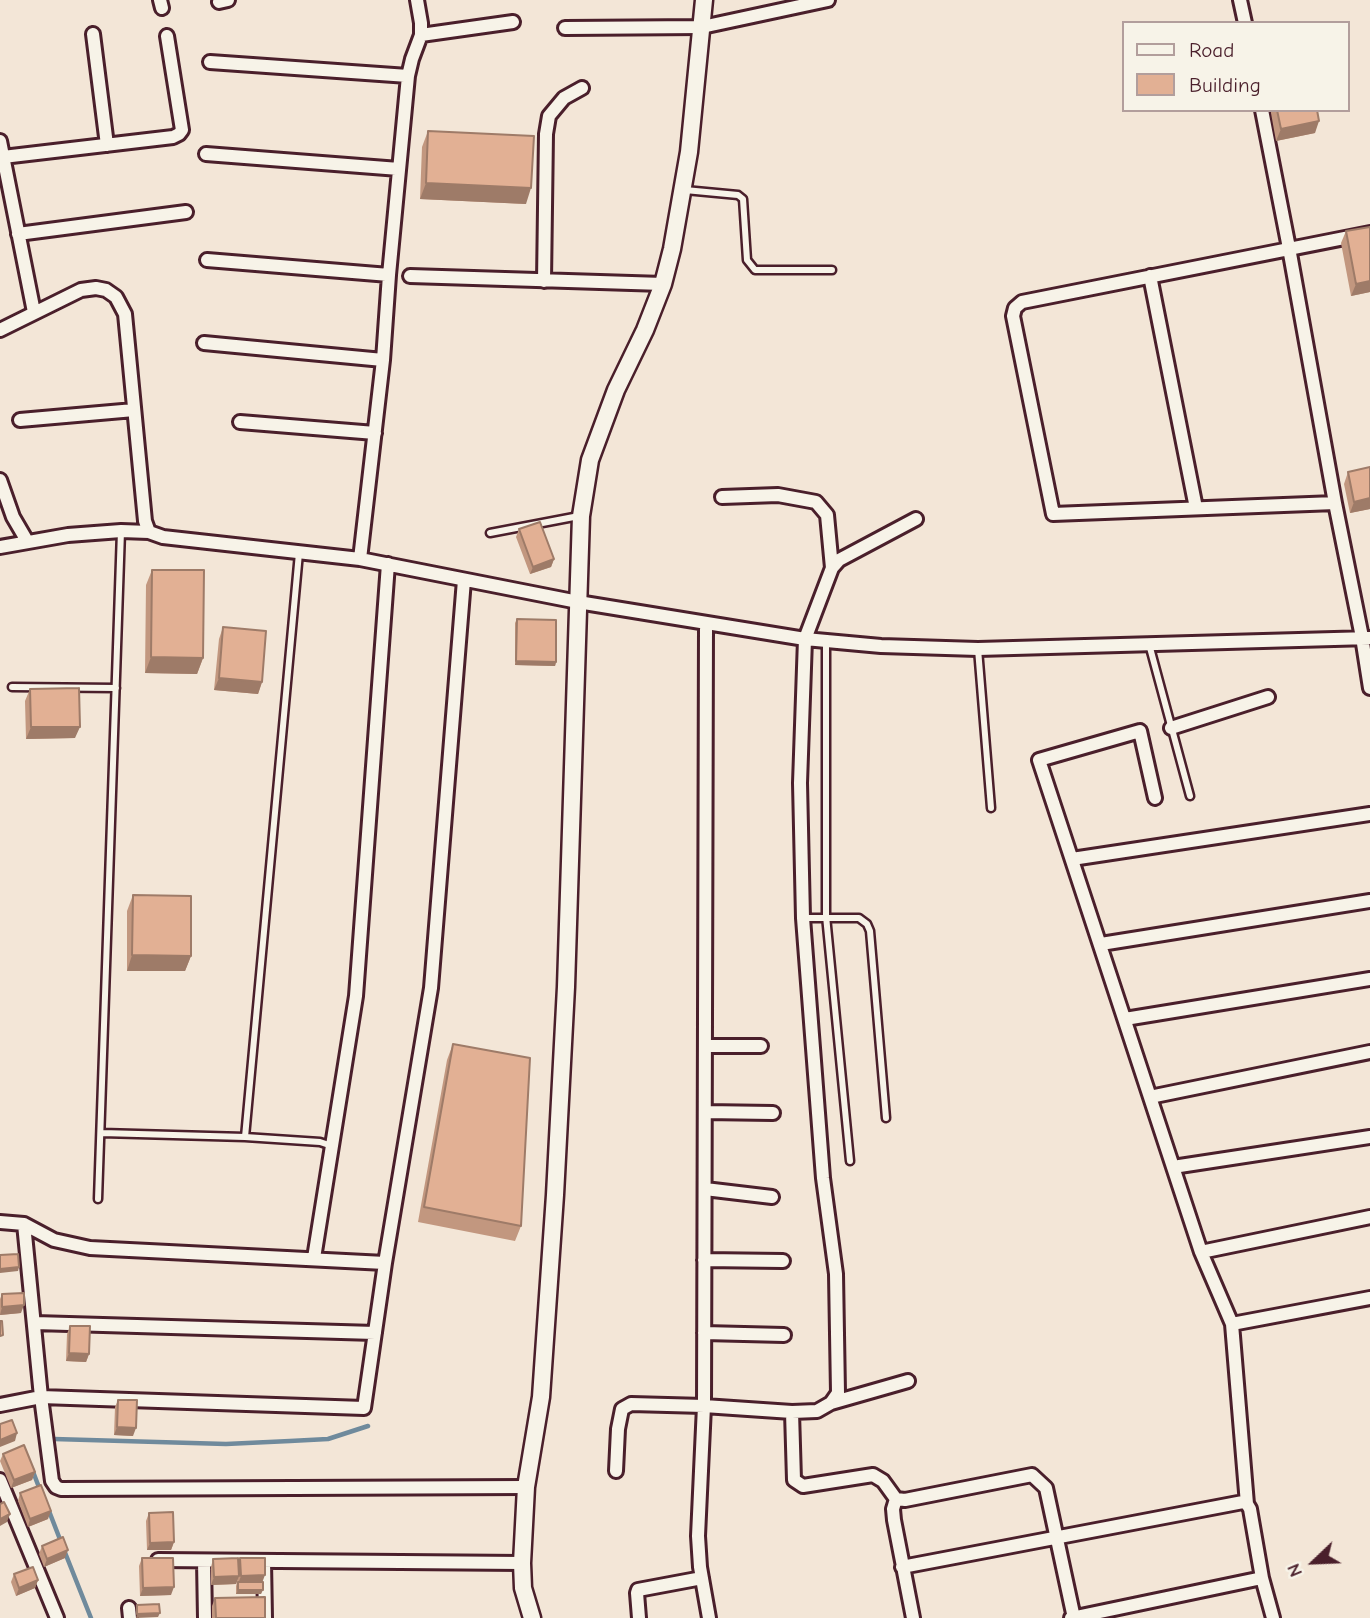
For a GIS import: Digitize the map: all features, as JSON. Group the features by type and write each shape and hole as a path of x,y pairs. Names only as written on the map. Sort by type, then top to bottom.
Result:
{"street":[{"path":"360,559 383,360 408,76 421,35 417,0"},
{"path":"532,1618 523,1588 522,1563 526,1487 541,1397 556,1181 566,987 581,516 590,460 616,390 645,330 663,284 672,249 683,190 704,0"},
{"path":"565,28 702,27 828,0"},
{"path":"1240,0 1245,21"},
{"path":"421,35 513,22"},
{"path":"93,34 107,145"},
{"path":"3,156 173,137 182,130 167,36"},
{"path":"210,62 408,76"},
{"path":"544,281 546,134 549,116 564,98 582,88"},
{"path":"1262,112 1335,503 1366,637 1370,688"},
{"path":"0,141 5,197 18,234 34,312"},
{"path":"206,154 399,169"},
{"path":"18,234 186,212"},
{"path":"1335,503 1053,514 1013,316 1015,308 1022,302 1370,233"},
{"path":"207,260 389,275"},
{"path":"410,276 663,284"},
{"path":"1150,276 1196,508"},
{"path":"0,330 81,290 96,288 106,290 116,297 125,314 145,522 149,532"},
{"path":"204,343 383,360"},
{"path":"20,420 134,410"},
{"path":"240,422 375,433"},
{"path":"0,480 13,517 27,541"},
{"path":"722,497 778,495 816,502 827,515 832,568"},
{"path":"831,1403 838,1393 836,1274 822,1178 803,918 800,783 806,639 832,568 839,560 916,519"},
{"path":"0,547 68,535 149,532 163,537 360,559 706,624 806,639 881,646 978,649 1366,637"},
{"path":"314,1258 356,996 388,564"},
{"path":"0,1405 41,1397 364,1408 385,1263 431,988 464,580"},
{"path":"706,624 704,1406 698,1536 709,1618"},
{"path":"1171,728 1268,697"},
{"path":"1155,798 1140,731 1039,760 1201,1252 1232,1324 1247,1504 1273,1618"},
{"path":"1072,859 1370,814"},
{"path":"1101,944 1370,901"},
{"path":"1125,1019 1370,979"},
{"path":"705,1046 761,1046"},
{"path":"1150,1097 1370,1052"},
{"path":"705,1112 774,1113"},
{"path":"1173,1167 1370,1137"},
{"path":"705,1189 772,1197"},
{"path":"1201,1252 1370,1217"},
{"path":"0,1223 24,1224 54,1240 90,1248 385,1263"},
{"path":"24,1224 52,1481 61,1489 526,1487"},
{"path":"704,1260 783,1261"},
{"path":"1232,1324 1370,1298"},
{"path":"35,1323 375,1333"},
{"path":"704,1333 784,1335"},
{"path":"616,1471 622,1409 631,1404 817,1411 831,1403 908,1381"},
{"path":"792,1412 794,1480 798,1485 873,1475 883,1481 896,1499 905,1500 1032,1475 1046,1488 1073,1618 1262,1578"},
{"path":"0,1480 57,1618"},
{"path":"896,1499 893,1509 913,1618"},
{"path":"902,1567 1242,1502 1247,1504"},
{"path":"152,1560 522,1563"},
{"path":"204,1560 205,1618"},
{"path":"264,1561 265,1618"},
{"path":"639,1618 638,1590 702,1578"}],"lane":[{"path":"683,190 738,195 743,200 747,260 755,270 832,270"},
{"path":"490,533 581,516"},
{"path":"98,1199 121,531"},
{"path":"245,1137 299,551"},
{"path":"827,640 826,916 850,1161"},
{"path":"1149,644 1190,796"},
{"path":"978,649 991,807"},
{"path":"12,687 116,688"},
{"path":"803,918 859,918 867,924 870,931 886,1118"},
{"path":"102,1133 245,1137 320,1142 332,1146"}],"building":[{"path":"1277,112 1317,112 1319,121 1281,129"},
{"path":"428,131 534,136 531,188 426,183"},
{"path":"1370,227 1370,281 1356,284 1346,231"},
{"path":"1370,467 1370,498 1354,502 1348,472"},
{"path":"540,522 554,559 533,567 519,529"},
{"path":"152,570 204,570 203,658 151,657"},
{"path":"517,619 556,620 556,662 516,661"},
{"path":"223,627 266,631 262,682 219,678"},
{"path":"79,688 80,727 31,727 30,689"},
{"path":"133,895 191,896 191,956 132,955"},
{"path":"453,1044 530,1058 521,1226 424,1207"},
{"path":"18,1254 19,1267 0,1269 0,1255"},
{"path":"24,1293 24,1305 2,1307 2,1294"},
{"path":"0,1321 3,1335 0,1336"},
{"path":"70,1326 90,1326 89,1354 69,1353"},
{"path":"118,1400 137,1400 136,1428 117,1427"},
{"path":"12,1420 17,1433 0,1440 0,1424"},
{"path":"24,1445 35,1472 14,1480 3,1454"},
{"path":"41,1485 51,1511 30,1519 20,1493"},
{"path":"4,1502 10,1514 0,1519 0,1504"},
{"path":"173,1512 174,1542 150,1543 149,1513"},
{"path":"63,1537 68,1550 47,1559 42,1546"},
{"path":"142,1558 173,1558 174,1587 143,1588"},
{"path":"238,1558 239,1576 214,1577 213,1559"},
{"path":"240,1558 265,1558 265,1575 241,1576"},
{"path":"33,1567 38,1580 19,1588 14,1574"},
{"path":"238,1582 263,1582 263,1590 238,1590"},
{"path":"265,1597 265,1618 216,1618 215,1598"},
{"path":"159,1604 160,1613 137,1614 137,1605"}],"waterway":[{"path":"54,1439 226,1444 328,1439 368,1426"},
{"path":"32,1469 40,1490"},
{"path":"49,1511 61,1542"},
{"path":"64,1550 91,1618"}]}
